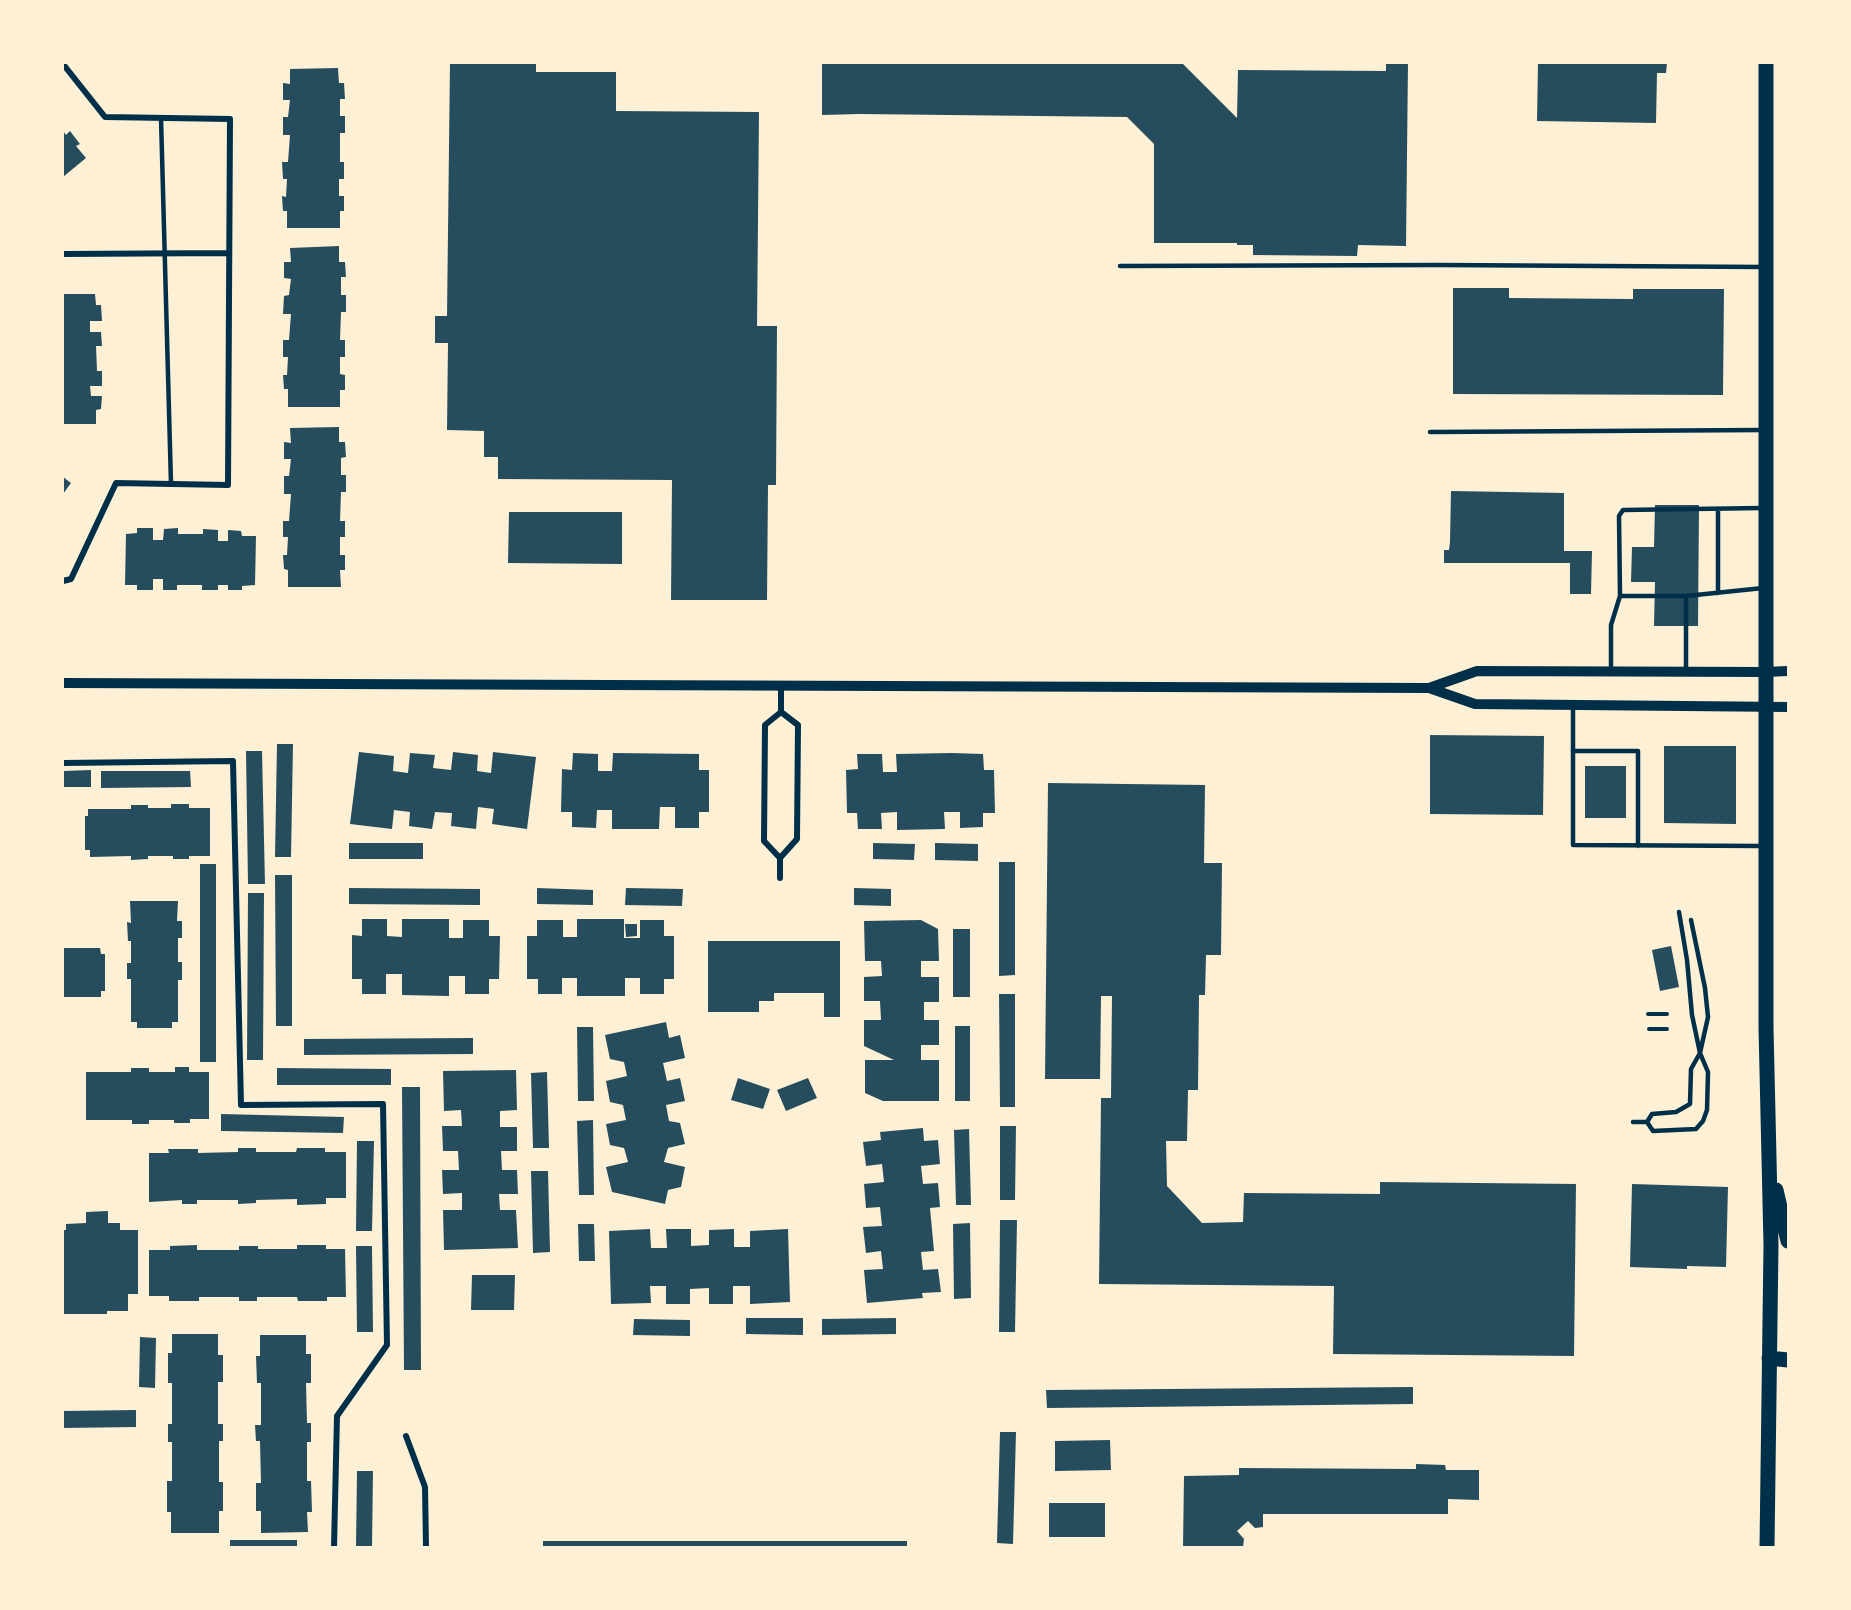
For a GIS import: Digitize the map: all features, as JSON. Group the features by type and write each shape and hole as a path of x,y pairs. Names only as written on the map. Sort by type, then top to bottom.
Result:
{"main road":[{"path":"1766,63 1765,846 1766,1064 1769,1157 1767,1547"},
{"path":"1769,1157 1788,1241"},
{"path":"1769,1358 1788,1360"}],"street":[{"path":"63,64 105,117 230,119 228,485 116,483 71,579 63,582"},
{"path":"63,254 228,253"},
{"path":"1429,688 1477,671 1788,671"},
{"path":"63,683 1429,688 1475,704 1788,707"},
{"path":"781,686 781,712"},
{"path":"780,878 780,858 797,838 798,816 798,725 781,712"},
{"path":"780,858 764,841 765,725 781,712"},
{"path":"63,763 233,760 241,1105 383,1104 387,1346 337,1416 334,1547"},
{"path":"406,1436 425,1487 426,1547"}],"lane":[{"path":"161,118 171,484"},
{"path":"1120,266 1764,267"},
{"path":"1430,432 1765,430"},
{"path":"1611,672 1611,625 1620,596 1619,516 1623,510 1765,508"},
{"path":"1718,509 1718,593"},
{"path":"1620,596 1686,597 1765,587"},
{"path":"1686,597 1686,672"},
{"path":"1573,704 1573,845 1765,846"},
{"path":"1573,751 1638,751 1638,846"},
{"path":"1647,1122 1653,1131 1687,1130 1696,1128 1703,1121 1707,1110 1708,1072 1700,1053 1692,1015 1687,960 1679,912"},
{"path":"1647,1122 1652,1114 1676,1112 1689,1104 1691,1069 1700,1053 1708,1017 1705,988 1691,920"},
{"path":"1633,1122 1647,1122"}],"path":[{"path":"1648,1014 1667,1014"},
{"path":"1649,1029 1667,1029"}],"building":[{"path":"450,63 536,63 536,72 616,72 616,111 759,112 757,326 777,326 776,485 768,485 767,600 671,600 672,480 498,479 498,457 484,457 484,431 447,430 448,343 435,343 435,316 447,316"},
{"path":"822,63 1182,63 1237,118 1238,70 1386,71 1386,63 1408,63 1406,246 1358,245 1357,256 1253,255 1253,245 1237,245 1237,243 1154,243 1154,144 1127,117 822,115"},
{"path":"1538,63 1667,63 1666,73 1657,73 1656,123 1537,121"},
{"path":"338,68 339,83 344,83 345,99 340,99 340,116 345,116 345,133 340,133 340,162 344,162 344,179 339,179 339,196 344,196 344,211 340,211 340,228 287,228 287,211 283,211 282,196 286,197 287,179 283,179 282,162 288,162 290,135 283,135 283,117 288,117 290,100 283,100 283,83 290,84 290,69"},
{"path":"63,131 66,135 70,131 80,144 76,146 86,158 63,177"},
{"path":"339,246 339,262 345,262 346,277 341,277 341,295 346,295 346,312 341,312 340,340 345,340 345,357 340,357 340,374 345,375 345,390 340,390 340,407 288,407 288,389 284,389 283,375 287,375 288,357 283,357 283,340 289,340 291,314 283,314 284,296 289,295 291,279 284,278 284,262 291,262 290,248"},
{"path":"1453,288 1509,288 1509,298 1633,299 1633,289 1724,289 1723,395 1453,394"},
{"path":"63,294 95,294 96,305 101,305 102,321 90,321 90,332 101,332 102,346 96,346 97,371 102,371 102,386 90,386 91,396 102,396 101,409 96,410 96,424 63,424"},
{"path":"339,427 339,442 345,442 346,457 341,458 341,475 346,475 346,492 341,492 340,521 345,521 345,537 340,537 340,555 345,555 345,570 340,570 341,587 288,587 288,570 284,569 283,555 287,555 288,537 283,537 283,521 289,521 291,494 284,494 284,476 289,476 291,459 284,459 284,442 291,443 290,428"},
{"path":"63,477 71,483 63,494"},
{"path":"1451,491 1564,493 1564,551 1592,551 1591,594 1570,594 1570,563 1444,563 1444,550 1449,550 1450,542"},
{"path":"1655,505 1699,505 1698,626 1654,626 1655,582 1631,582 1632,547 1654,547"},
{"path":"509,512 622,512 622,564 508,563"},
{"path":"137,528 153,528 153,540 163,540 164,529 178,528 178,534 203,534 203,529 218,530 218,541 228,541 228,530 241,531 242,536 256,536 255,585 242,586 242,590 228,590 228,585 218,585 218,590 202,590 202,585 177,585 177,590 163,590 163,579 153,579 153,590 137,590 137,585 125,585 126,534 137,533"},
{"path":"1430,735 1544,736 1543,815 1430,814"},
{"path":"277,744 293,744 291,857 275,857"},
{"path":"1664,746 1736,746 1736,824 1664,823"},
{"path":"246,751 262,751 265,884 248,884"},
{"path":"359,752 394,756 393,771 408,773 410,753 435,755 433,768 451,770 453,752 478,755 477,771 491,773 493,752 536,757 527,829 492,824 494,809 478,807 476,829 451,826 452,813 435,812 432,829 409,826 410,812 394,810 392,829 350,824"},
{"path":"573,753 598,754 598,771 612,771 613,753 699,754 699,770 709,770 709,812 699,812 699,828 675,828 675,807 660,807 659,829 612,829 612,810 597,810 596,828 572,827 572,812 561,812 562,769 572,770"},
{"path":"857,754 882,754 883,772 897,772 896,754 983,754 984,770 994,770 995,813 983,813 983,827 960,828 960,812 944,812 945,829 897,830 897,812 881,813 882,829 858,829 857,813 847,813 846,770 858,769"},
{"path":"1585,766 1626,766 1626,818 1585,818"},
{"path":"91,770 91,787 63,787 63,771"},
{"path":"101,771 190,771 191,787 101,788"},
{"path":"1048,783 1205,785 1204,863 1222,863 1221,955 1206,955 1205,995 1199,995 1198,1090 1188,1090 1187,1141 1166,1141 1167,1186 1202,1223 1243,1222 1244,1193 1380,1194 1380,1182 1576,1184 1574,1356 1333,1354 1334,1286 1099,1284 1101,1098 1111,1098 1112,996 1101,996 1100,1079 1045,1079"},
{"path":"171,804 189,804 189,808 210,808 210,856 173,859 173,856 148,856 148,859 131,860 131,856 90,857 90,850 85,850 85,816 88,816 88,809 131,809 131,805 171,808"},
{"path":"349,843 423,843 423,859 349,859"},
{"path":"873,843 915,844 914,860 873,859"},
{"path":"935,843 978,844 978,861 935,860"},
{"path":"999,862 1015,862 1015,975 999,976"},
{"path":"200,864 216,864 216,1062 200,1062"},
{"path":"275,875 292,875 292,1026 276,1026"},
{"path":"349,888 480,889 480,905 349,904"},
{"path":"537,888 593,890 593,905 537,904"},
{"path":"626,888 683,889 682,906 625,905"},
{"path":"854,888 891,889 891,906 854,905"},
{"path":"248,893 264,893 263,1060 247,1060"},
{"path":"130,901 178,901 177,921 182,921 182,938 178,938 178,962 182,962 182,980 178,980 178,1022 172,1022 172,1028 137,1028 137,1022 131,1022 131,979 127,979 127,963 131,963 131,941 128,941 127,922 131,923"},
{"path":"362,919 387,919 387,936 402,937 402,919 449,919 449,938 463,938 463,920 489,920 489,936 500,936 499,979 489,979 489,994 465,994 465,976 449,976 449,996 402,995 402,974 386,974 386,994 362,994 362,979 352,979 352,935 362,936"},
{"path":"577,919 624,919 624,938 640,938 640,920 664,920 664,936 674,936 674,979 664,979 664,994 640,994 640,978 625,978 625,996 577,996 577,978 562,978 562,994 538,994 538,979 527,979 527,936 537,936 537,920 563,920 563,937 577,937"},
{"path":"921,920 938,929 939,961 921,961 921,977 939,977 939,1002 924,1002 924,1020 939,1020 939,1045 921,1045 921,1060 939,1060 939,1101 883,1101 865,1093 865,1060 894,1060 864,1046 864,1020 881,1020 880,1001 864,1001 864,977 882,976 881,961 865,961 864,921"},
{"path":"625,924 637,924 637,936 626,937"},
{"path":"953,929 970,929 970,997 953,997"},
{"path":"708,941 840,941 840,1017 824,1017 824,993 774,993 774,1001 759,1001 759,1012 708,1012"},
{"path":"1671,946 1679,987 1660,991 1652,950"},
{"path":"63,948 100,948 101,954 105,954 105,991 101,991 101,997 63,997"},
{"path":"999,994 1015,994 1015,1107 1000,1107"},
{"path":"666,1022 669,1038 680,1035 685,1058 663,1063 667,1081 680,1078 685,1101 666,1105 669,1121 680,1123 685,1144 668,1148 664,1162 685,1167 681,1187 668,1190 665,1204 612,1192 606,1167 628,1162 624,1148 610,1145 606,1124 626,1120 623,1105 610,1102 606,1081 627,1076 624,1062 610,1059 605,1035"},
{"path":"955,1026 970,1026 970,1101 955,1101"},
{"path":"577,1027 593,1027 594,1101 578,1101"},
{"path":"473,1038 473,1054 304,1055 304,1039"},
{"path":"175,1067 189,1067 189,1072 209,1072 209,1119 190,1119 190,1123 174,1123 174,1120 149,1120 149,1124 132,1124 132,1120 86,1120 86,1072 131,1072 131,1068 149,1068 149,1072 175,1072"},
{"path":"277,1068 391,1069 391,1085 277,1085"},
{"path":"516,1070 517,1110 500,1111 500,1127 517,1127 517,1151 501,1151 502,1170 517,1170 518,1194 499,1194 500,1210 516,1210 518,1248 444,1250 443,1210 462,1210 462,1193 443,1194 442,1170 459,1170 458,1151 443,1151 442,1126 462,1126 461,1110 444,1111 443,1071"},
{"path":"547,1072 549,1148 533,1148 531,1073"},
{"path":"738,1078 770,1089 763,1109 731,1100"},
{"path":"808,1078 817,1098 786,1111 777,1090"},
{"path":"402,1087 420,1087 421,1370 404,1370"},
{"path":"221,1114 344,1117 343,1133 221,1131"},
{"path":"593,1120 594,1195 579,1195 577,1121"},
{"path":"1000,1126 1016,1126 1015,1200 1000,1200"},
{"path":"923,1128 924,1141 938,1140 940,1164 921,1166 923,1184 938,1183 940,1207 930,1208 934,1251 921,1252 923,1270 938,1269 941,1292 922,1293 923,1298 867,1303 864,1270 883,1269 881,1251 866,1253 863,1227 882,1226 880,1207 866,1208 864,1184 884,1182 882,1164 866,1166 863,1142 881,1140 880,1132"},
{"path":"969,1129 971,1205 956,1205 954,1130"},
{"path":"357,1141 374,1141 372,1231 356,1231"},
{"path":"238,1148 256,1148 256,1152 296,1152 297,1148 325,1148 325,1152 346,1152 346,1198 326,1198 326,1204 297,1205 297,1199 256,1200 256,1203 238,1204 238,1200 197,1200 197,1204 182,1204 182,1200 149,1202 149,1153 169,1153 168,1149 198,1149 198,1153 238,1152"},
{"path":"531,1171 548,1171 550,1252 533,1253"},
{"path":"1632,1184 1728,1187 1726,1267 1687,1266 1687,1269 1630,1267"},
{"path":"108,1211 108,1223 120,1223 120,1230 138,1230 138,1294 128,1294 128,1311 107,1311 107,1314 63,1314 63,1230 66,1230 66,1224 86,1223 86,1212"},
{"path":"1000,1220 1017,1220 1015,1332 999,1332"},
{"path":"970,1223 971,1298 954,1299 953,1224"},
{"path":"578,1224 594,1224 595,1261 579,1261"},
{"path":"650,1229 651,1248 667,1248 666,1229 691,1229 691,1246 709,1245 709,1230 734,1229 734,1247 750,1247 750,1231 788,1229 790,1302 750,1304 750,1286 733,1286 733,1304 709,1304 709,1288 690,1289 690,1304 666,1304 666,1286 650,1286 651,1303 611,1304 609,1231"},
{"path":"197,1245 197,1250 239,1250 239,1246 258,1246 258,1249 297,1249 297,1245 326,1245 326,1249 345,1249 346,1297 327,1297 327,1301 298,1301 297,1297 257,1297 257,1301 239,1301 239,1297 199,1297 199,1301 169,1301 169,1296 149,1296 149,1250 170,1250 170,1246"},
{"path":"356,1246 372,1246 373,1332 357,1332"},
{"path":"472,1275 515,1275 514,1310 471,1310"},
{"path":"746,1318 803,1318 803,1335 746,1334"},
{"path":"896,1318 896,1334 822,1335 822,1319"},
{"path":"634,1319 690,1320 690,1336 633,1335"},
{"path":"172,1334 218,1334 218,1355 223,1355 223,1382 218,1382 218,1424 223,1424 223,1441 219,1441 219,1482 223,1482 223,1511 219,1511 219,1533 171,1533 171,1512 167,1512 167,1481 172,1481 172,1442 168,1442 168,1424 172,1424 172,1383 168,1383 168,1353 172,1353"},
{"path":"260,1335 306,1335 306,1354 311,1354 311,1383 306,1383 307,1423 311,1423 311,1442 307,1442 307,1481 311,1481 312,1512 307,1512 308,1532 261,1533 261,1511 256,1511 256,1483 261,1483 260,1441 256,1441 255,1425 261,1425 261,1383 257,1383 256,1356 260,1356"},
{"path":"140,1337 156,1338 155,1388 139,1387"},
{"path":"1413,1387 1413,1404 1047,1408 1046,1390"},
{"path":"136,1410 136,1427 63,1428 63,1411"},
{"path":"1000,1432 1016,1432 1013,1544 997,1543"},
{"path":"1110,1440 1111,1470 1055,1471 1055,1441"},
{"path":"1416,1464 1445,1465 1446,1470 1479,1470 1479,1500 1448,1499 1448,1514 1263,1514 1263,1527 1255,1528 1248,1521 1237,1531 1244,1539 1243,1547 1183,1547 1184,1476 1239,1475 1239,1468 1416,1469"},
{"path":"357,1471 373,1471 372,1547 356,1547"},
{"path":"1049,1503 1105,1503 1105,1537 1049,1537"},
{"path":"230,1540 297,1540 297,1547 230,1547"},
{"path":"543,1541 907,1541 907,1547 543,1547"}]}
